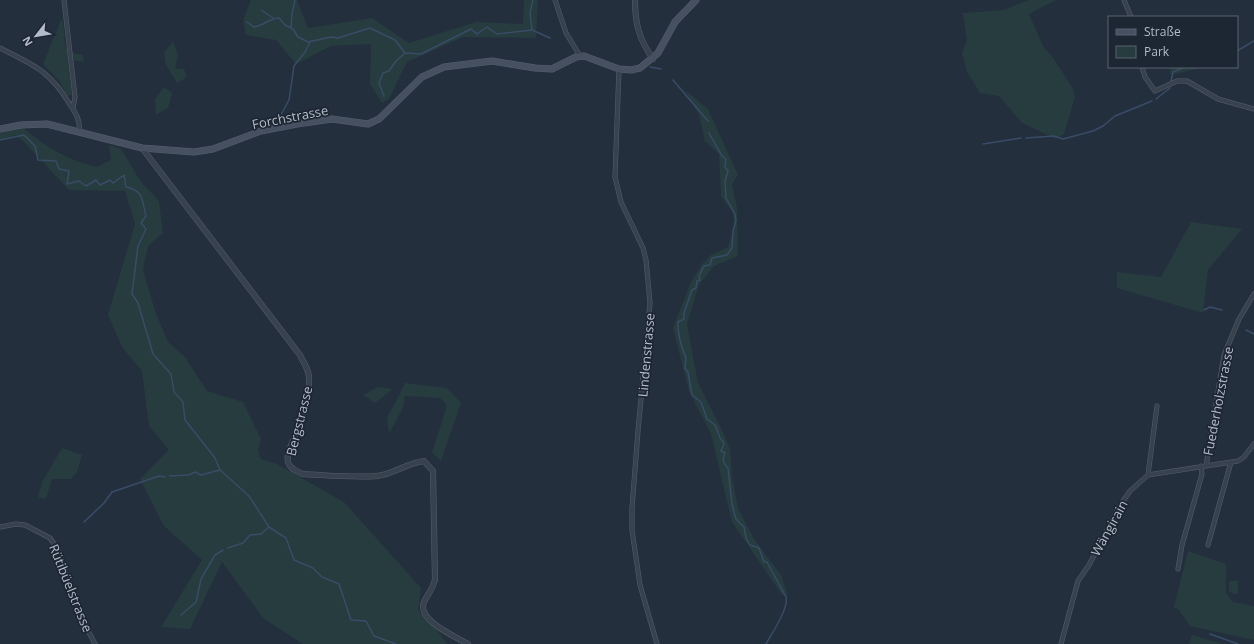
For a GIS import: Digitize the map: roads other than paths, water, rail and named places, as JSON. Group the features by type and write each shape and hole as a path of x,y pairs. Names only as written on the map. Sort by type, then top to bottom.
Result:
{"main road":[{"path":"580,56 589,57 619,69 637,69 645,66 662,47 680,14 696,0"},
{"name":"Forchstrasse","path":"0,129 34,124 58,126 79,129 142,148 181,152 206,151 261,131 297,124 332,119 368,124 379,119 415,82 436,69 492,61 539,69 552,68 580,56"}],"street":[{"path":"64,0 75,97 73,108"},
{"path":"555,0 566,33 580,56"},
{"path":"635,0 636,26 641,42 652,59"},
{"path":"1124,0 1131,16"},
{"path":"0,48 48,75 58,85 73,108 79,129"},
{"path":"1142,68 1145,77 1155,91 1177,82 1188,81 1195,83 1218,99 1254,109"},
{"name":"Lindenstrasse","path":"619,69 615,177 622,202 643,248 646,260 650,303 638,431 632,508 632,530 640,585 657,644"},
{"name":"Bergstrasse","path":"142,148 300,355 306,367 309,377 307,396 302,416 289,450 288,463 293,469 302,474 377,476 394,472 412,463 424,461 430,465 433,471 435,580 432,590 424,602 422,609 425,616 433,623 468,644"},
{"name":"Fuederholzstrasse","path":"1178,569 1182,545 1204,466 1224,355 1239,319 1254,294"},
{"path":"1157,406 1148,475 1231,462 1244,457 1254,444"},
{"path":"1208,545 1231,462"},
{"name":"Wängirain","path":"1061,644 1078,581 1090,565 1119,507 1130,491 1148,475"},
{"name":"Rütibüelstrasse","path":"0,527 21,524 52,540 58,550 82,619 95,644"}],"waterway":[{"path":"291,28 295,0"},
{"path":"532,30 530,13 533,0"},
{"path":"261,10 273,18"},
{"path":"247,22 254,27 279,18 285,25 293,29 298,37 308,42 331,37 338,38 370,28 395,40 405,53 421,54 471,29 477,34 487,27 497,34 532,30 550,38"},
{"path":"1238,50 1254,41"},
{"path":"278,120 289,100 294,66 305,52 310,42"},
{"path":"384,96 379,83 383,73 389,71 396,61 405,53"},
{"path":"650,67 661,69"},
{"path":"1171,82 1173,72 1182,68"},
{"path":"673,80 708,121"},
{"path":"1156,99 1170,88"},
{"path":"1026,138 1054,136 1063,139 1093,131 1103,126 1115,116 1152,101"},
{"path":"709,133 722,156 726,159 725,167 728,171 725,181 726,198 735,214 736,220 733,231 732,248 727,255 712,258 710,265 704,266 699,276 700,280 697,281 696,288 692,290 684,313 684,319 678,322 678,330 681,345 686,357 685,368 688,372 692,395 701,402 707,419 715,425 720,438 724,443 721,451 725,453 724,461 728,468 732,504 736,519 744,527 746,538 750,545 759,548 764,562 767,562 786,597 783,614 766,644"},
{"path":"0,140 24,135 35,146 38,160 56,161 59,169 69,171 67,184 79,181 86,186 96,180 100,185 110,180 113,183 124,175 126,187 136,191 139,194 143,201 146,216 141,223 146,229 138,246 132,294 138,303 153,354 171,374 174,392 183,402 185,420 215,458 220,470 249,496 269,527 286,538 294,560 313,568 322,577 339,584 351,620 366,621 374,636 396,644"},
{"path":"983,144 1021,138"},
{"path":"1204,310 1210,307 1222,310"},
{"path":"1246,330 1254,334"},
{"path":"170,476 189,475 195,472 201,475 220,470"},
{"path":"84,522 104,503 112,492 159,476 165,477"},
{"path":"228,548 243,543 250,535 261,534 269,527"},
{"path":"181,615 196,602 201,579 215,555 223,550"},
{"path":"1210,634 1238,644"}]}
